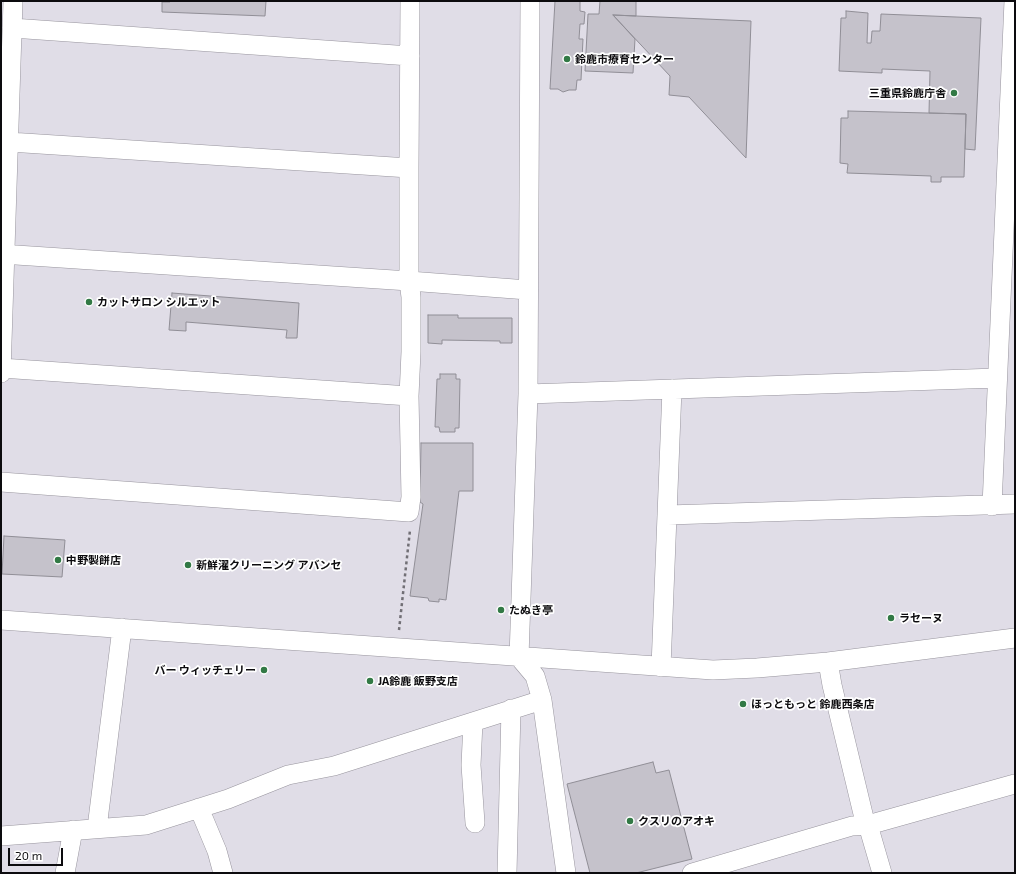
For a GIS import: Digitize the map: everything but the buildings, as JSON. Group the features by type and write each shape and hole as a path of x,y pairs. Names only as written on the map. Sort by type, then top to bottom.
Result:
{"street":[{"path":"1,373 3,254 9,142 13,1"},
{"path":"1,482 409,512 411,497 409,396 411,352 411,297 409,281 410,1"},
{"path":"530,1 528,394 519,657 535,676 542,700 566,873"},
{"path":"992,506 997,378 1009,271 1014,1"},
{"path":"12,28 410,56"},
{"path":"9,142 409,168"},
{"path":"3,254 528,290"},
{"path":"1,368 409,396"},
{"path":"528,394 997,378"},
{"path":"661,667 672,389"},
{"path":"668,515 992,506 1015,504"},
{"path":"1,620 720,670 828,662 1015,638"},
{"path":"97,828 122,628"},
{"path":"828,662 833,692 864,818 868,825 882,873"},
{"path":"1,836 146,824 228,799 288,775 334,766 542,700"},
{"path":"507,873 511,709"},
{"path":"473,722 471,765 475,823"},
{"path":"692,873 852,826 868,825 1015,784"},
{"path":"199,808 217,852 223,873"},
{"path":"65,873 73,830"}],"path":[{"path":"399,633 411,518 409,512"}],"place":[{"name":"鈴鹿市療育センター","path":"567,59"},
{"name":"三重県鈴鹿庁舎","path":"954,93"},
{"name":"カットサロン シルエット","path":"89,302"},
{"name":"中野製餅店","path":"58,560"},
{"name":"新鮮濯クリーニング アバンセ","path":"188,565"},
{"name":"たぬき亭","path":"501,610"},
{"name":"ラセーヌ","path":"891,618"},
{"name":"バー ウィッチェリー","path":"264,670"},
{"name":"JA鈴鹿 飯野支店","path":"370,681"},
{"name":"ほっともっと 鈴鹿西条店","path":"743,704"},
{"name":"クスリのアオキ","path":"630,821"}]}
